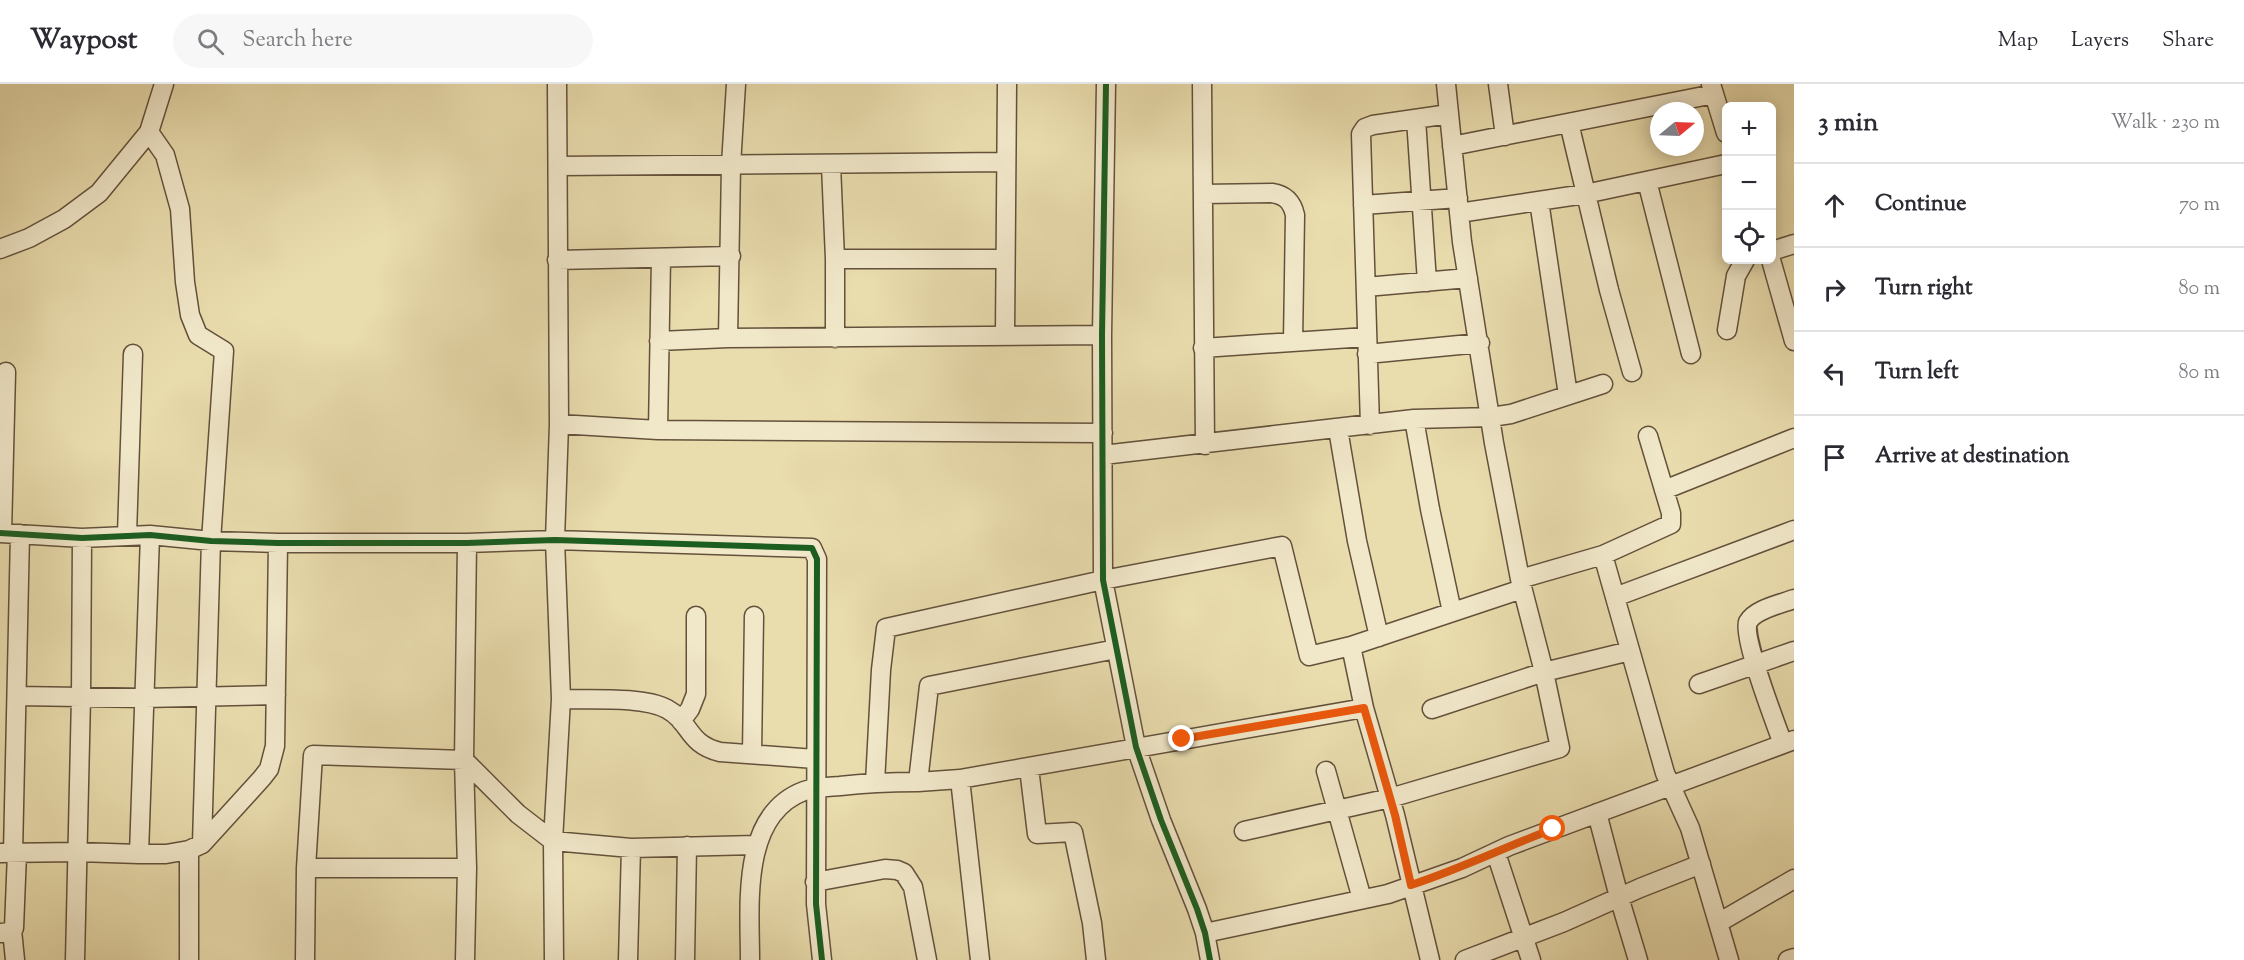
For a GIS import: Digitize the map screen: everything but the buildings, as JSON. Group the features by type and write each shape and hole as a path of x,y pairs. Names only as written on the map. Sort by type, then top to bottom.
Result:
{"street":[{"path":"0,249 29,238 64,219 99,193 150,132 164,84"},
{"path":"554,960 553,841 561,699 555,540 559,424 557,84"},
{"path":"728,338 731,165 736,84"},
{"path":"1005,335 1007,84"},
{"path":"1106,84 1102,335 1103,579 1136,747 1161,820 1205,933 1210,960"},
{"path":"1202,84 1205,445"},
{"path":"1244,831 1390,798 1560,748 1544,672 1521,584 1494,443 1458,205 1446,84"},
{"path":"1498,84 1505,136"},
{"path":"1452,146 1569,123 1712,89 1722,120"},
{"path":"1370,425 1361,134 1365,128 1372,125 1449,114"},
{"path":"1416,119 1427,282"},
{"path":"1569,123 1585,194 1632,372"},
{"path":"150,132 165,155 180,209 185,282 190,315 198,335 224,351 211,541 207,698 189,960"},
{"path":"559,166 1006,162"},
{"path":"831,165 835,259 835,338"},
{"path":"1363,205 1422,200 1458,205 1539,201 1585,194 1722,165"},
{"path":"1647,181 1691,354"},
{"path":"1203,194 1281,194 1293,206 1295,215 1293,342"},
{"path":"1539,201 1568,395"},
{"path":"1776,250 1794,244"},
{"path":"557,260 731,256"},
{"path":"658,430 661,258"},
{"path":"835,259 1005,259"},
{"path":"1727,330 1736,276 1743,264"},
{"path":"1772,264 1794,341"},
{"path":"1366,287 1468,278"},
{"path":"659,341 728,338 1102,335"},
{"path":"1203,348 1293,342 1367,345 1480,343"},
{"path":"127,534 133,354"},
{"path":"6,372 3,393 1,533 82,538 127,534 211,541 278,543 467,543 555,540 812,548 817,559 815,882 822,960"},
{"path":"1103,455 1414,419 1491,417 1511,414 1603,384"},
{"path":"1414,419 1452,612"},
{"path":"559,424 658,430 1103,433"},
{"path":"1338,429 1358,541 1379,637"},
{"path":"875,783 881,670 886,628 1103,579 1282,546 1308,656 1351,646 1452,612 1521,584 1603,555 1671,524 1671,513 1648,436"},
{"path":"1664,489 1794,438"},
{"path":"1615,597 1794,530"},
{"path":"15,960 6,931 14,924 10,853 17,696 20,534"},
{"path":"139,854 150,535"},
{"path":"75,960 82,538"},
{"path":"10,853 172,853 196,847 269,769 275,746 278,543"},
{"path":"465,960 467,868 464,760 467,543"},
{"path":"1603,555 1665,773 1690,828 1729,960"},
{"path":"1205,933 1362,899 1411,885 1462,868 1598,813 1788,742 1755,664 1747,629 1749,621 1758,613 1794,599"},
{"path":"681,721 690,709 696,694 696,616"},
{"path":"752,754 754,616"},
{"path":"1351,646 1364,708 1390,798 1430,960"},
{"path":"918,782 929,686 1116,649"},
{"path":"1432,709 1544,672 1630,651"},
{"path":"1700,684 1794,651"},
{"path":"17,696 207,698 276,695"},
{"path":"561,699 645,702 668,710 681,721 700,745 707,748 815,759"},
{"path":"750,960 751,871 756,845 772,816 781,806 802,791 875,783 960,779 1364,708"},
{"path":"305,960 306,868 313,755 464,760 518,814 553,841 632,848 756,845"},
{"path":"1029,768 1037,834 1073,832 1092,923 1096,960"},
{"path":"1326,771 1362,899"},
{"path":"960,779 980,960"},
{"path":"1598,813 1638,960"},
{"path":"685,960 687,846"},
{"path":"624,957 632,848"},
{"path":"1496,853 1531,960"},
{"path":"1465,960 1701,864"},
{"path":"306,868 467,868"},
{"path":"815,882 885,870 897,870 904,873 910,879 913,887 927,960"},
{"path":"1718,922 1794,879"},
{"path":"1788,960 1794,958"}],"cycle path":[{"path":"1106,84 1102,335 1103,580 1136,747 1161,820 1197,909 1205,933 1210,960"},
{"path":"0,533 82,538 150,535 211,541 278,543 467,543 555,540 812,548 817,559 816,904 822,960"}],"route":[{"path":"1182,739 1364,708 1395,815 1411,885 1462,868 1553,829"}]}
